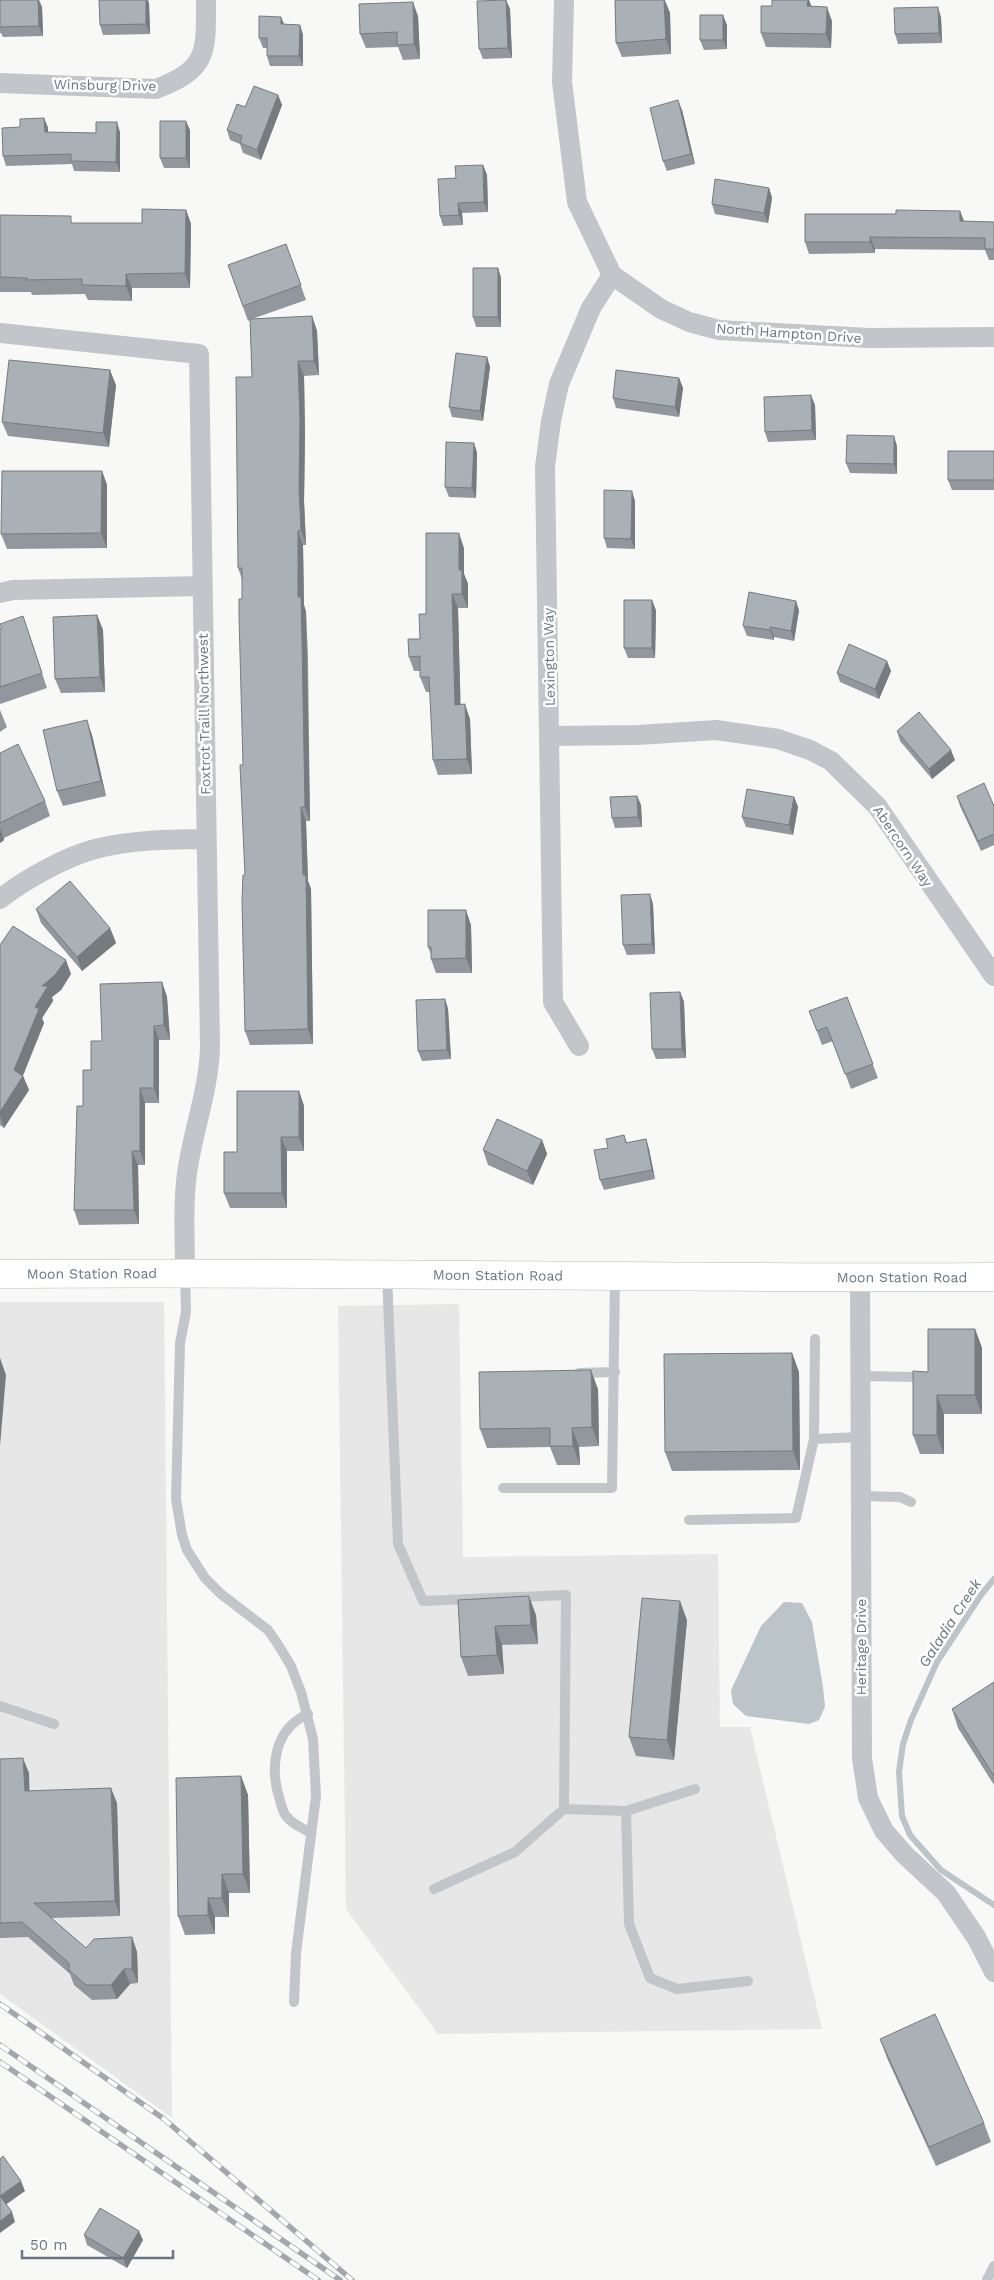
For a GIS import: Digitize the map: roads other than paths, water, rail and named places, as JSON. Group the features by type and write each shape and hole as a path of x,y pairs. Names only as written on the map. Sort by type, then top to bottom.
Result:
{"street":[{"name":"Winsburg Drive","path":"0,83 156,89 177,81 199,64 206,38 206,0"},
{"name":"North Hampton Drive","path":"564,0 562,82 577,202 594,241 612,275 661,309 688,322 718,330 869,338 994,337"},
{"name":"Lexington Way","path":"579,1046 553,1002 545,467 551,421 562,376 591,308 612,275"},
{"name":"Foxtrot Traill Northwest","path":"0,333 199,354 209,1070 188,1161 185,1187 185,1272"},
{"path":"0,593 13,590 202,586"},
{"name":"Abercorn Way","path":"550,736 638,735 716,730 778,739 810,750 832,761 877,806 994,976"},
{"path":"0,899 44,871 94,849 157,839 205,839"},
{"name":"Moon Station Road","path":"0,1274 185,1272 860,1278 994,1277"},
{"name":"Heritage Drive","path":"860,1278 862,1758 868,1798 884,1831 905,1855 946,1893 976,1937 994,1972"}],"lane":[{"path":"185,1272 186,1312 180,1343 176,1499 182,1535 190,1556 205,1578 243,1612 268,1630 291,1666 308,1714 316,1765 316,1796 296,1952 294,2002"},
{"path":"387,1274 398,1544 423,1601 566,1595 564,1809"},
{"path":"504,1488 612,1488 615,1276"},
{"path":"689,1520 796,1518 814,1439 815,1339"},
{"path":"568,1373 615,1372"},
{"path":"860,1376 920,1377"},
{"path":"814,1439 860,1437"},
{"path":"861,1496 900,1497 911,1502"},
{"path":"0,1706 54,1724"},
{"path":"308,1714 290,1727 277,1750 273,1765 275,1782 285,1815 294,1824 311,1833"},
{"path":"434,1890 515,1852 564,1809 626,1812 695,1789"},
{"path":"626,1812 629,1924 650,1978 677,1990 748,1981"},
{"path":"989,2280 994,2266"}],"waterway":[{"name":"Galadia Creek","path":"994,1579 981,1595 937,1662 911,1720 903,1744 899,1772 902,1816 910,1835 941,1870 994,1905"}],"railway":[{"path":"0,2004 164,2119 352,2280"},
{"path":"0,2045 340,2280"},
{"path":"0,2062 318,2280"}]}
